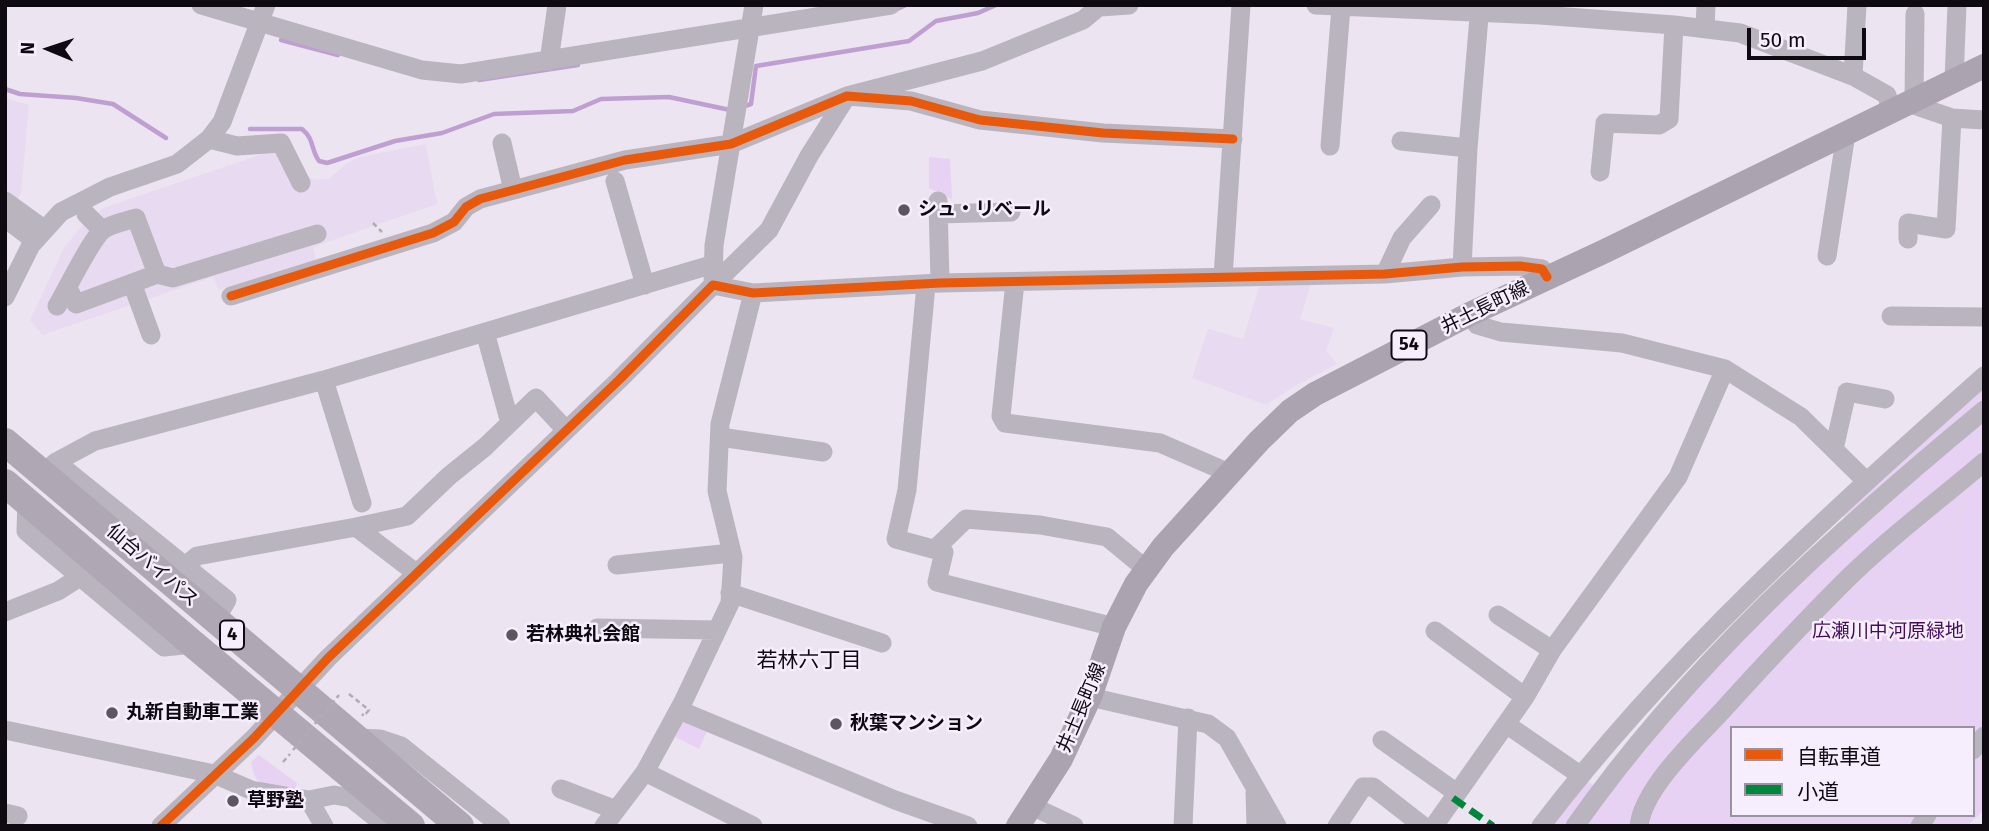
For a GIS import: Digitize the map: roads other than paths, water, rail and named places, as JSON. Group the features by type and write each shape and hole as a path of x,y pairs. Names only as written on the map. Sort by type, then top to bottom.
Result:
{"highway":[{"name":"仙台バイパス","path":"5,442 50,467 215,620 460,826"},
{"name":"仙台バイパス","path":"5,483 411,826"}],"main road":[{"name":"井土長町線","path":"1018,826 1061,759 1090,697 1114,627 1136,584 1163,547 1229,473 1290,411 1315,394 1470,314 1984,66"}],"street":[{"path":"201,5 263,14 422,69 461,74 749,35 850,9 891,5"},
{"path":"549,61 557,5"},
{"path":"713,285 714,245 754,5"},
{"path":"232,296 432,233 454,222 466,207 480,199 625,160 731,145 847,96 982,61 1083,20 1101,6 1129,5"},
{"path":"1223,277 1241,5"},
{"path":"1316,5 1541,10 1740,33 1853,76 1904,105 1952,118 1984,120"},
{"path":"1705,28 1706,5"},
{"path":"1853,76 1857,5"},
{"path":"1954,80 1957,5"},
{"path":"1330,146 1341,7"},
{"path":"1462,267 1479,8"},
{"path":"5,297 40,235 61,212 110,187 177,164 209,139 222,122 263,14"},
{"path":"1904,105 1915,14"},
{"path":"1600,172 1605,122 1659,125 1669,118 1674,24"},
{"path":"847,96 911,101 980,120 1103,133 1233,139"},
{"path":"161,826 245,747 328,658 566,430 769,230 809,156 847,96"},
{"path":"1908,239 1908,223 1946,229 1952,118"},
{"path":"1827,256 1846,134"},
{"path":"209,139 237,146 281,143 301,183"},
{"path":"1401,141 1468,148"},
{"path":"502,143 513,190"},
{"path":"615,181 645,285"},
{"path":"5,201 40,235"},
{"path":"1385,274 1402,238 1430,205"},
{"path":"1011,212 938,208 933,284 907,490 896,539 944,552 937,582 1114,627"},
{"path":"86,214 102,230"},
{"path":"57,306 102,230 136,218 157,274"},
{"path":"10,225 40,235"},
{"path":"68,288 76,304 157,274 173,278 317,234"},
{"path":"215,620 228,600 50,467 95,441 324,380 714,264"},
{"path":"713,285 753,293 933,284 1385,274 1462,267 1520,266 1542,269 1547,277"},
{"path":"1015,282 1001,416 1005,423 1160,443 1229,473"},
{"path":"132,283 151,334"},
{"path":"604,826 645,772 679,710 730,603 731,553 717,491 720,424 753,293"},
{"path":"1470,314 1477,325 1501,332 1622,343 1725,369 1801,417 1866,481"},
{"path":"1891,316 1984,317"},
{"path":"485,332 510,424"},
{"path":"1434,826 1525,696 1552,650 1678,477 1725,369"},
{"path":"1541,826 1580,775 1770,570 1984,376"},
{"path":"324,380 362,503"},
{"path":"1835,449 1847,393 1885,400"},
{"path":"185,566 197,556 240,546 407,516 536,398 566,430"},
{"path":"1575,826 1602,787 1708,663 1844,531 1984,410"},
{"path":"720,437 823,452"},
{"path":"1639,826 1641,812 1648,797 1687,748 1746,685 1844,582 1984,463"},
{"path":"27,500 26,531 164,647 193,644"},
{"path":"935,549 965,519 1041,525 1107,537 1147,570"},
{"path":"356,527 416,573"},
{"path":"617,565 731,553"},
{"path":"5,612 58,591 80,577"},
{"path":"730,593 882,643"},
{"path":"1498,615 1552,650"},
{"path":"597,628 717,629"},
{"path":"1435,631 1525,696"},
{"path":"1090,697 1208,723 1227,738 1277,826"},
{"path":"679,710 895,800 968,826"},
{"path":"1183,826 1188,718"},
{"path":"1506,724 1580,775"},
{"path":"5,730 214,774 251,790 309,800 334,795 351,798 386,826"},
{"path":"356,738 380,739 401,746 502,826"},
{"path":"1382,740 1457,793"},
{"path":"645,772 753,826"},
{"path":"1338,826 1363,787 1373,787 1423,826"},
{"path":"561,789 616,810"},
{"path":"1255,791 1256,826"},
{"path":"309,800 324,826"},
{"path":"1032,806 1074,826"}],"waterway":[{"path":"897,9 906,5"},
{"path":"742,107 751,104 756,66 909,41 936,21 978,13 996,5"},
{"path":"281,40 338,55"},
{"path":"479,80 578,65"},
{"path":"5,89 20,94 113,104 166,138"},
{"path":"250,129 302,129 309,137 319,161 327,163 395,141 442,133 494,114 573,111 601,99 669,97 730,110"}],"place":[{"name":"シュ・リベール","path":"904,210"},
{"name":"若林典礼会館","path":"512,635"},
{"name":"丸新自動車工業","path":"112,713"},
{"name":"秋葉マンション","path":"836,724"},
{"name":"草野塾","path":"233,801"}],"district":[{"name":"若林六丁目","path":"809,661"}],"park label":[{"name":"広瀬川中河原緑地","path":"1888,632"}]}
